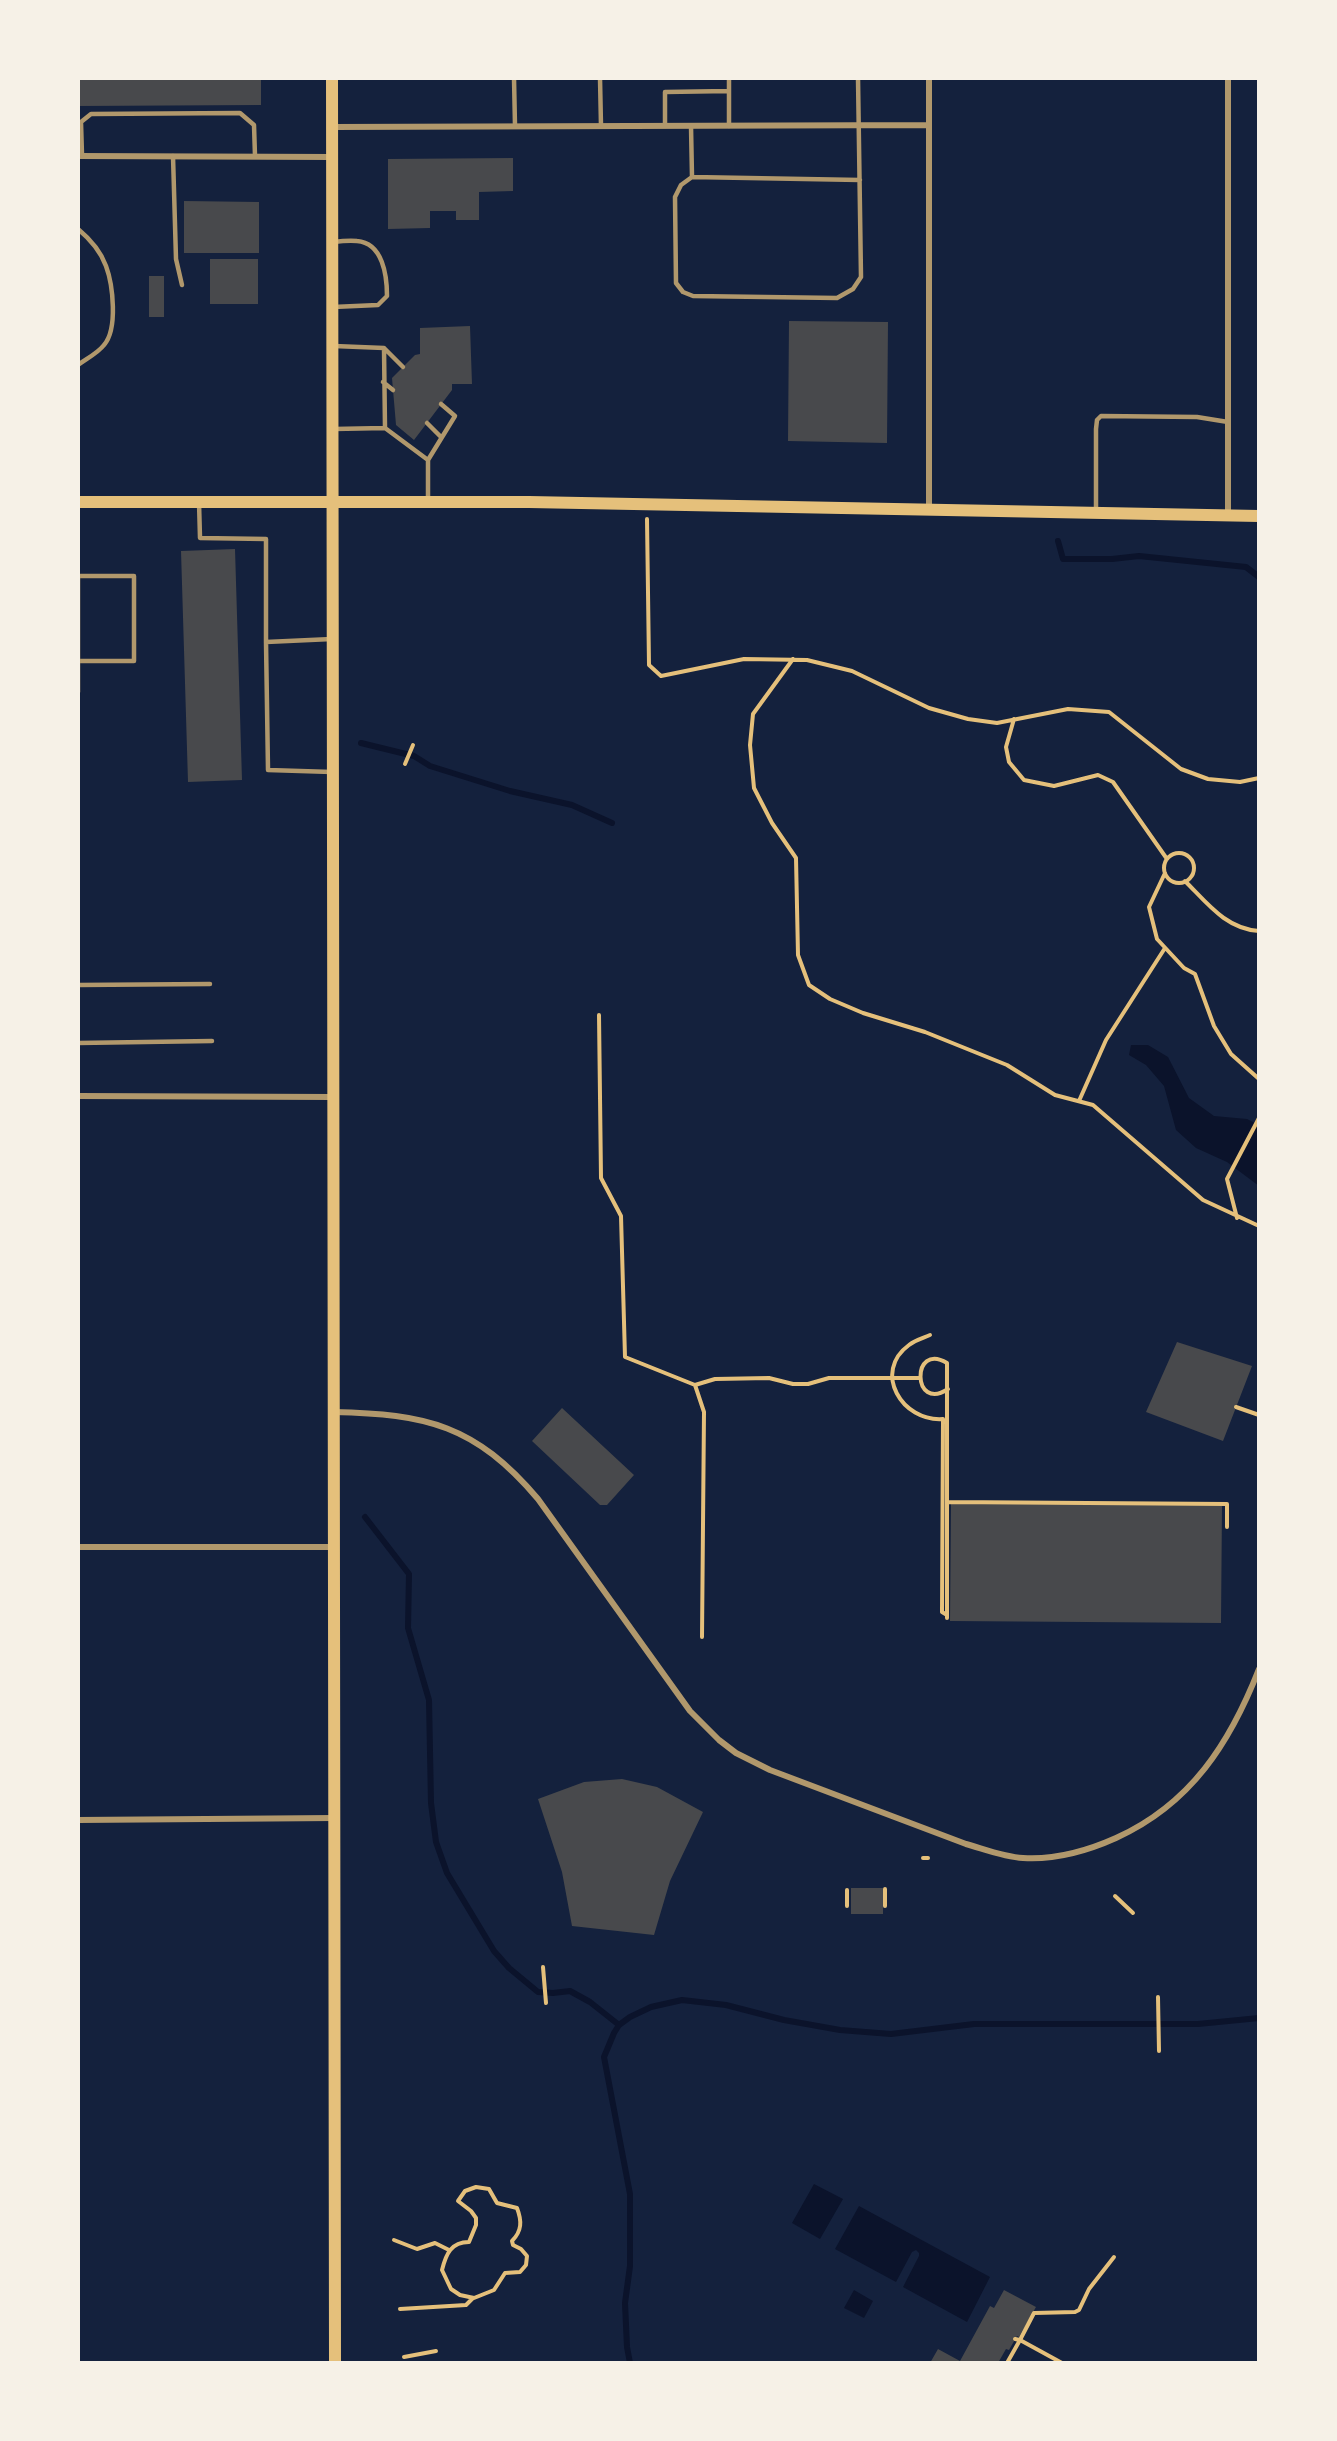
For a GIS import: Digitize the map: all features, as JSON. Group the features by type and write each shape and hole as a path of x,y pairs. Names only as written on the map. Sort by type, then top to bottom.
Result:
{"main road":[{"path":"332,78 336,2363"},
{"path":"78,502 428,501 1259,516"}],"street":[{"path":"929,78 929,511"},
{"path":"1228,78 1228,515"},
{"path":"332,127 929,125"},
{"path":"80,155 332,157"},
{"path":"78,1096 333,1097"},
{"path":"333,1412 370,1413 426,1421 464,1435 515,1471 538,1499 690,1711 719,1740 736,1753 770,1770 994,1852 1022,1858 1079,1852 1104,1844 1150,1821 1192,1785 1214,1757 1250,1693 1259,1669"},
{"path":"78,1547 334,1547"},
{"path":"78,1820 334,1818"}],"lane":[{"path":"514,78 515,126"},
{"path":"600,78 601,126"},
{"path":"729,78 729,126"},
{"path":"858,78 860,180 861,277 853,289 837,298 693,296 683,292 676,283 675,197 681,185 692,177 860,180"},
{"path":"664,126 664,92 729,91"},
{"path":"80,155 81,122 92,114 240,113 254,125 255,156"},
{"path":"691,126 692,177"},
{"path":"173,155 176,259 182,285"},
{"path":"78,229 94,244 106,266 113,308 112,329 105,345 78,365"},
{"path":"331,242 359,241 368,244 377,253 387,274 387,296 378,305 331,307"},
{"path":"331,346 384,348 403,367"},
{"path":"384,348 385,428"},
{"path":"383,382 393,390"},
{"path":"428,501 428,460 455,417 441,404"},
{"path":"1096,513 1096,429 1097,420 1101,416 1197,417 1228,422"},
{"path":"426,423 441,437"},
{"path":"331,429 385,428 428,460"},
{"path":"199,502 200,538 266,539 268,770 332,772"},
{"path":"78,662 134,662 134,576 78,576 78,662 78,692"},
{"path":"266,642 332,639"},
{"path":"78,986 210,984"},
{"path":"78,1043 212,1041"}],"path":[{"path":"647,505 649,665 661,676 744,659 807,660 852,671 929,708 968,719 997,723 1068,709 1109,712 1181,769 1208,779 1240,782 1259,778"},
{"path":"793,659 753,714 750,745 754,788 772,823 796,858 798,954 809,985 830,999 855,1010 925,1032 1007,1065 1055,1095 1093,1104 1203,1200 1237,1218 1259,1226"},
{"path":"1014,719 1006,747 1009,762 1024,780 1054,786 1098,776 1113,782 1167,859 1165,873 1149,907 1156,939 1184,968 1194,974 1214,1026 1231,1054 1259,1079"},
{"path":"405,764 413,744"},
{"path":"1167,859 1180,853 1189,856 1194,869 1185,881"},
{"path":"1165,873 1171,880 1185,881 1221,917 1239,927 1259,931"},
{"path":"1079,1101 1106,1040 1165,948"},
{"path":"599,1015 601,1178 621,1216 625,1357 695,1385 715,1379 769,1378 793,1384 808,1384 829,1378 919,1378"},
{"path":"1237,1218 1227,1179 1259,1118"},
{"path":"930,1335 909,1345 900,1354 894,1365 893,1378 895,1392 902,1404 913,1413 927,1419 943,1419 942,1612 947,1617 948,1502 948,1389 947,1363 937,1359 926,1363 922,1367 919,1378 928,1392 939,1394 948,1389"},
{"path":"695,1385 704,1412 702,1637"},
{"path":"1236,1407 1259,1415"},
{"path":"948,1502 1227,1504 1227,1527"},
{"path":"923,1858 928,1858"},
{"path":"885,1889 885,1906"},
{"path":"847,1890 847,1906"},
{"path":"1115,1896 1133,1913"},
{"path":"543,1967 546,2003"},
{"path":"1158,1997 1159,2051"},
{"path":"400,2309 466,2306 474,2298 494,2290 506,2273 520,2272 526,2265 527,2256 521,2249 513,2246 512,2241 520,2228 521,2219 517,2208 497,2203 489,2189 476,2187 465,2191 458,2201 471,2211 476,2218 476,2225 469,2242 459,2242 449,2250 442,2270 450,2289 460,2295 474,2298"},
{"path":"394,2240 417,2249 435,2243 449,2250"},
{"path":"1007,2363 1017,2340 1034,2313 1079,2310 1089,2289 1114,2257"},
{"path":"1017,2340 1062,2363"},
{"path":"404,2357 436,2351"}],"water":[{"path":"1131,1045 1148,1045 1168,1057 1189,1098 1214,1116 1247,1119 1259,1125 1259,1186 1227,1162 1196,1148 1176,1130 1164,1086 1146,1065 1129,1055"},
{"path":"814,2184 843,2199 820,2239 792,2223"},
{"path":"859,2206 990,2277 967,2322 903,2287 919,2256 916,2250 912,2252 896,2282 835,2249"},
{"path":"854,2290 873,2301 864,2318 844,2308"}],"building":[{"path":"78,78 261,78 261,105 78,106"},
{"path":"513,158 513,191 479,192 479,220 456,220 456,211 430,211 430,228 388,229 388,159"},
{"path":"184,201 259,202 259,253 184,253"},
{"path":"210,259 258,259 258,304 210,304"},
{"path":"149,276 164,276 164,317 149,317"},
{"path":"789,321 888,322 887,443 788,441"},
{"path":"470,326 472,384 452,384 452,390 414,440 396,425 392,378 415,355 420,354 420,328"},
{"path":"235,549 242,780 188,782 181,551"},
{"path":"1177,1342 1252,1366 1223,1441 1146,1412"},
{"path":"562,1408 634,1475 607,1505 600,1505 532,1441"},
{"path":"951,1503 1222,1505 1221,1623 950,1621"},
{"path":"622,1779 657,1787 703,1812 670,1881 654,1935 572,1926 562,1872 538,1799 584,1782"},
{"path":"851,1888 883,1888 883,1914 851,1914"},
{"path":"1004,2290 1036,2307 1019,2337 1017,2336 1009,2350 1006,2349 998,2363 930,2363 938,2349 960,2361 990,2306 994,2308"}],"waterway":[{"path":"1058,541 1063,559 1112,559 1139,556 1246,567 1259,577"},
{"path":"361,743 414,756 430,766 510,791 572,805 612,823"},
{"path":"365,1517 409,1574 408,1628 429,1700 431,1803 436,1842 447,1873 494,1951 509,1968 538,1992 570,1991 590,2002 619,2025"},
{"path":"630,2363 625,2303 630,2266 630,2194 604,2057 619,2025 630,2017 651,2007 682,2000 726,2005 784,2020 840,2030 891,2034 974,2024 1198,2024 1259,2018"}]}
